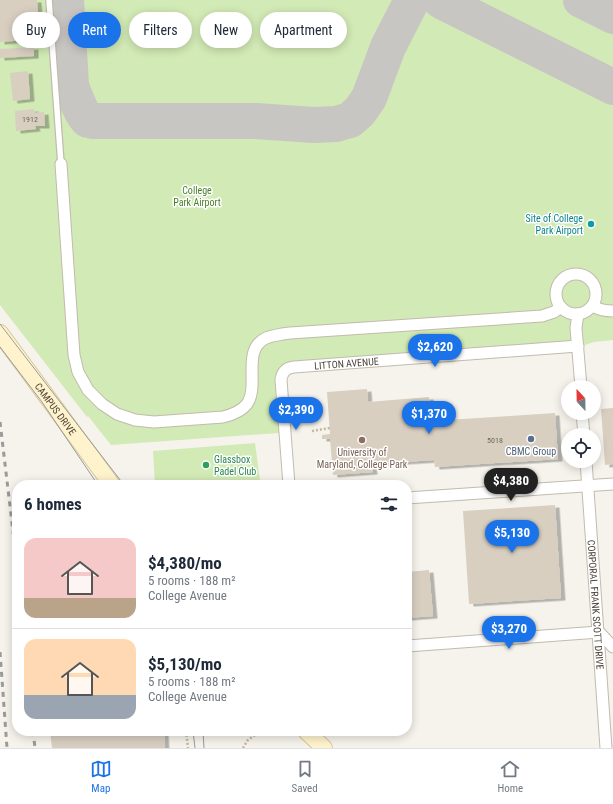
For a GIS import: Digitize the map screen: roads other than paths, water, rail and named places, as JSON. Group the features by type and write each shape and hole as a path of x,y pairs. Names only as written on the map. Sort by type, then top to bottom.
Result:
{"main road":[{"name":"CAMPUS DRIVE","path":"0,333 108,480"},
{"path":"311,736 324,748"}],"street":[{"path":"61,164 74,355 78,372 88,390 102,404 117,414 135,420 154,422 223,417 241,410 247,404 251,395 252,362 254,352 259,344 265,339 276,335 298,332 542,316 554,312 561,307"},
{"path":"575,273 587,276 596,288 597,298 593,306 582,314 570,314 561,307 558,302 556,294 558,284 568,275 575,273"},
{"path":"593,306 598,310 613,311"},
{"path":"578,314 576,328 580,380"},
{"name":"LITTON AVENUE","path":"288,480 281,380 284,371 288,368 578,346"},
{"name":"CORPORAL FRANK SCOTT DRIVE","path":"587,468 606,748"},
{"path":"412,498 613,484"},
{"path":"412,646 598,632 613,647"}],"lane":[{"path":"49,0 61,164"}],"tram line":[{"path":"0,324 120,480"},
{"path":"0,347 42,402 95,480"},
{"path":"194,736 195,748"},
{"path":"203,736 204,748"}],"railway":[{"path":"0,422 12,523"},
{"path":"0,652 7,748"},
{"path":"34,736 35,748"}],"place":[{"name":"Site of College Park Airport","path":"591,224"},
{"name":"CBMC Group","path":"531,439"},
{"name":"University of Maryland, College Park","path":"362,440"},
{"name":"Glassbox Padel Club","path":"206,465"}],"park label":[{"name":"College Park Airport","path":"197,196"}]}
